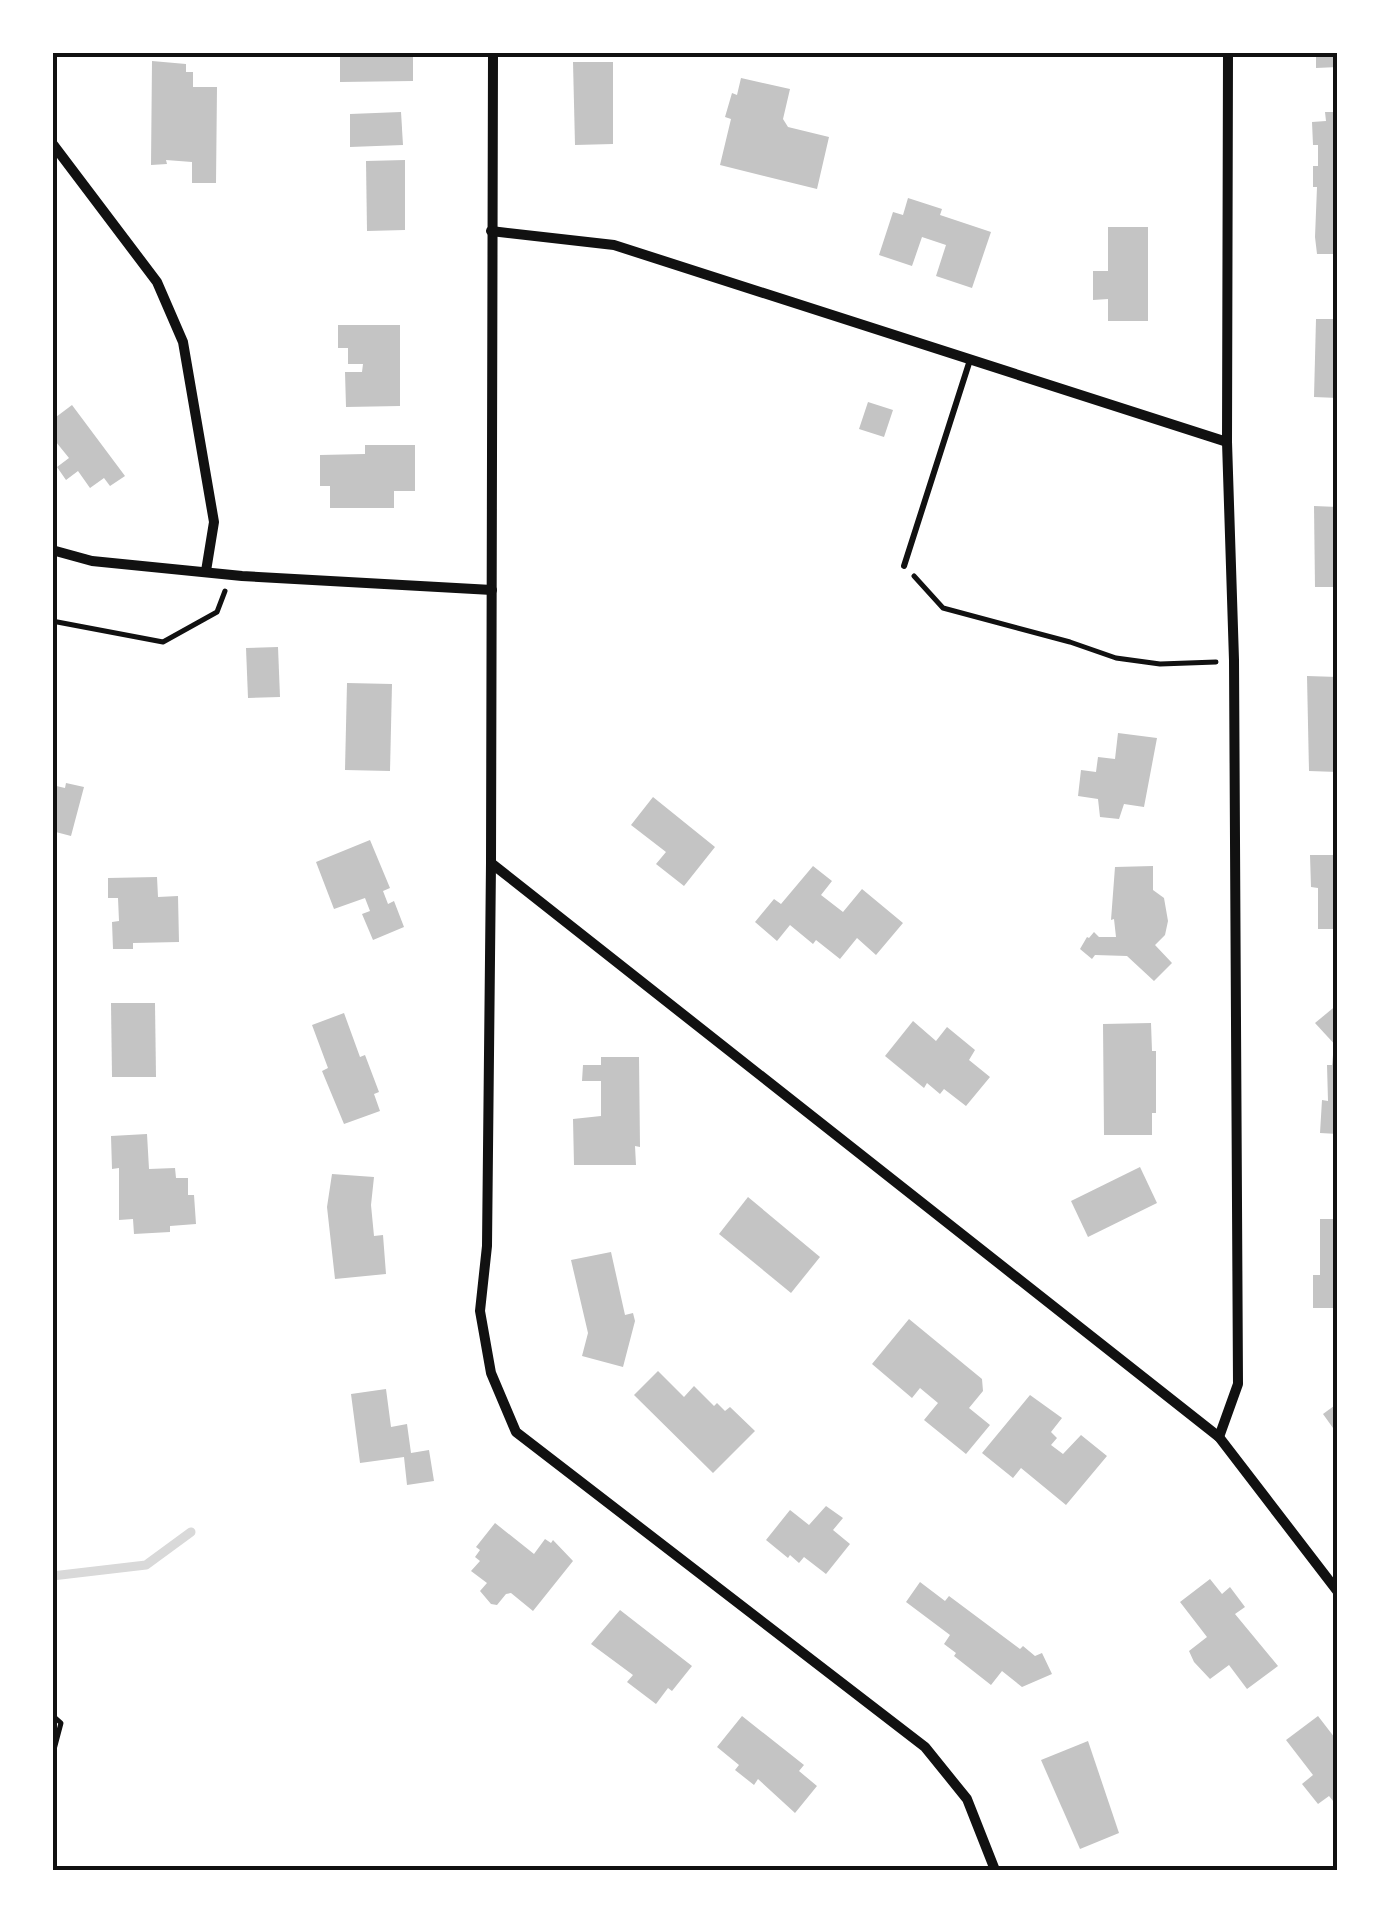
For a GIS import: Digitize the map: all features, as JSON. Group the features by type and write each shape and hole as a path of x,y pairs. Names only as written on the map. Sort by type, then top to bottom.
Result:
{"street":[{"path":"493,52 492,863 487,1246 480,1311 491,1373 516,1432 925,1747 967,1799 995,1870"},
{"path":"1219,1437 1238,1384 1234,660 1227,442 1228,52"},
{"path":"52,143 157,282 183,342 214,522 206,571"},
{"path":"491,231 614,245 1227,442"},
{"path":"52,550 92,561 232,574 492,590"},
{"path":"492,863 1219,1437 1338,1592"}],"lane":[{"path":"904,566 970,360"}],"path":[{"path":"904,566 943,608 1116,658 1160,664 1234,660"},
{"path":"52,622 163,642 217,612 232,574"},
{"path":"52,1715 60,1723 52,1756"}],"building":[{"path":"340,52 413,52 413,81 340,82"},
{"path":"1316,52 1338,52 1338,67 1316,68"},
{"path":"152,61 186,64 186,72 193,72 193,87 217,87 216,183 192,183 192,162 166,160 167,164 151,165"},
{"path":"573,62 613,62 613,144 575,145"},
{"path":"741,78 790,89 783,119 788,127 829,137 817,189 720,165 731,119 725,117"},
{"path":"401,112 403,145 350,147 350,114"},
{"path":"1325,112 1338,112 1338,254 1317,254 1315,237 1317,187 1313,187 1313,166 1318,166 1318,145 1313,145 1312,122 1326,121"},
{"path":"405,160 405,230 367,231 366,161"},
{"path":"908,198 942,209 940,215 991,232 972,288 936,276 946,245 922,237 912,266 879,255 893,212 903,215"},
{"path":"1108,227 1148,227 1148,321 1108,321 1108,299 1093,300 1093,271 1108,271"},
{"path":"1316,319 1338,319 1338,398 1314,397"},
{"path":"338,325 400,325 400,406 346,407 345,372 362,372 363,364 348,364 348,348 338,348"},
{"path":"868,402 893,410 884,437 859,429"},
{"path":"72,405 125,476 110,486 104,478 90,488 78,471 66,480 57,467 69,458 52,437 52,420"},
{"path":"365,445 415,445 415,491 394,491 394,508 330,508 330,486 320,486 320,455 365,454"},
{"path":"1314,506 1338,507 1338,587 1315,587"},
{"path":"278,647 280,697 248,698 246,648"},
{"path":"1307,676 1338,677 1338,772 1309,771"},
{"path":"347,683 392,684 390,771 345,770"},
{"path":"1118,733 1157,738 1144,807 1124,804 1119,819 1100,817 1098,799 1078,796 1081,770 1096,772 1098,757 1115,759"},
{"path":"66,783 84,787 71,836 52,831 52,785 65,788"},
{"path":"653,797 715,847 684,886 656,864 666,852 631,825"},
{"path":"370,840 390,888 383,891 388,904 394,901 404,927 373,940 362,914 370,911 365,898 334,909 316,862"},
{"path":"1310,855 1338,855 1338,929 1318,929 1318,888 1311,887"},
{"path":"813,866 832,881 821,895 843,912 862,889 903,923 876,955 857,938 840,959 790,925 777,941 755,922 774,899 781,904"},
{"path":"1153,866 1153,890 1164,898 1168,921 1165,935 1155,945 1172,963 1154,981 1127,956 1095,955 1092,959 1080,949 1094,932 1099,937 1116,937 1114,919 1111,920 1115,867"},
{"path":"157,877 158,897 178,896 179,942 133,943 133,949 113,949 112,922 119,921 118,898 108,898 108,878"},
{"path":"111,1003 155,1003 156,1077 112,1077"},
{"path":"1338,1004 1338,1048 1315,1023"},
{"path":"344,1013 360,1057 365,1055 379,1092 374,1094 380,1111 344,1124 322,1071 328,1068 312,1025"},
{"path":"913,1021 936,1041 947,1027 975,1050 969,1060 990,1077 966,1106 944,1089 940,1094 927,1083 924,1088 885,1056"},
{"path":"1151,1023 1152,1051 1156,1051 1152,1135 1104,1135 1103,1024"},
{"path":"1333,1055 1338,1055 1338,1134 1320,1133 1322,1100 1328,1101 1327,1065 1332,1065"},
{"path":"601,1057 639,1057 640,1147 635,1146 636,1165 574,1165 573,1119 601,1116 601,1081 582,1081 583,1065 601,1065"},
{"path":"147,1134 149,1169 175,1168 176,1178 188,1178 196,1224 170,1226 170,1232 134,1234 133,1219 119,1220 119,1168 112,1169 111,1136"},
{"path":"1140,1167 1157,1203 1088,1237 1071,1201"},
{"path":"332,1174 374,1177 374,1236 383,1235 386,1274 335,1279 327,1207"},
{"path":"748,1197 820,1257 791,1293 719,1234"},
{"path":"1320,1219 1338,1219 1338,1308 1313,1308 1313,1275 1320,1275"},
{"path":"611,1252 625,1315 633,1313 635,1321 623,1367 582,1356 588,1333 571,1260"},
{"path":"909,1319 982,1379 983,1391 969,1408 990,1425 966,1454 924,1420 938,1403 920,1388 912,1398 872,1364"},
{"path":"658,1371 684,1397 694,1386 714,1406 717,1403 725,1411 730,1407 755,1431 713,1473 634,1395"},
{"path":"386,1389 391,1427 407,1424 411,1453 429,1450 434,1481 407,1485 404,1457 360,1463 351,1394"},
{"path":"1030,1395 1062,1418 1051,1432 1057,1438 1051,1445 1063,1454 1081,1435 1107,1456 1066,1505 1021,1468 1013,1478 982,1453"},
{"path":"1338,1403 1338,1435 1323,1414"},
{"path":"826,1506 843,1518 833,1530 850,1544 826,1574 804,1557 799,1563 790,1555 788,1558 766,1540 790,1510 809,1525"},
{"path":"495,1523 534,1554 545,1539 551,1543 553,1540 573,1561 533,1611 511,1593 497,1605 491,1604 480,1591 487,1583 471,1571 480,1561 475,1557 480,1550 476,1547"},
{"path":"1210,1579 1222,1594 1230,1587 1245,1607 1235,1614 1278,1666 1247,1689 1229,1665 1210,1679 1189,1651 1207,1637 1180,1602"},
{"path":"920,1582 945,1601 949,1596 1020,1649 1023,1646 1035,1656 1042,1653 1052,1674 1022,1687 1002,1671 991,1685 944,1644 950,1635 906,1602"},
{"path":"620,1610 692,1666 656,1704 627,1682 633,1675 591,1644"},
{"path":"742,1716 804,1765 799,1771 817,1786 795,1813 758,1779 754,1785 735,1770 739,1765 717,1747"},
{"path":"1318,1716 1338,1742 1338,1807 1329,1796 1318,1804 1302,1784 1313,1775 1286,1740"},
{"path":"1088,1741 1119,1833 1080,1849 1041,1760"}],"waterway":[{"path":"52,1576 146,1565 191,1532"}]}
